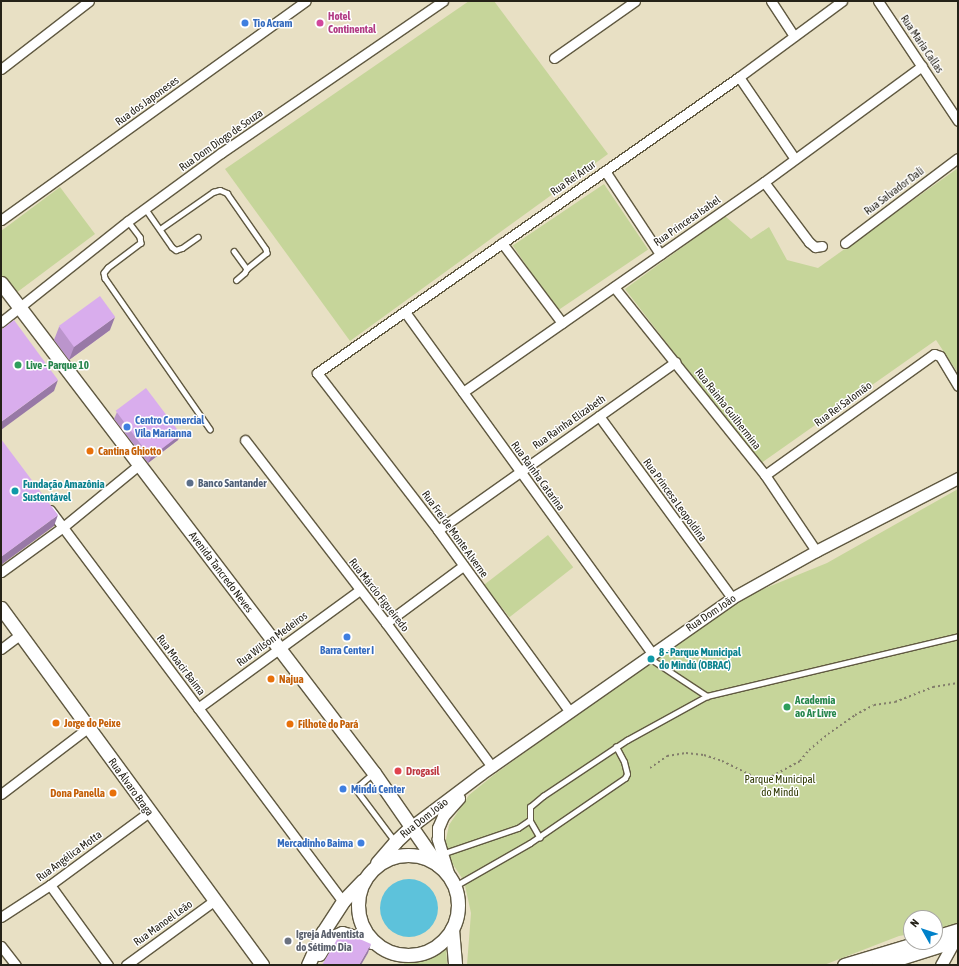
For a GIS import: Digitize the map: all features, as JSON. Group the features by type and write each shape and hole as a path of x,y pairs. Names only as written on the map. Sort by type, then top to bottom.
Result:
{"main road":[{"name":"Avenida Tancredo Neves","path":"1,283 374,773 412,826 440,859"},
{"name":"Rua Álvaro Braga","path":"1,608 262,965"},
{"name":"Rua Dom João","path":"370,872 395,842 412,826"},
{"path":"308,965 323,932 343,900 370,872 393,856 405,854 440,859 452,881 458,908 452,929 444,940 435,948 424,953 411,956 398,955 386,951"},
{"path":"370,872 360,887 357,911 360,922 365,933 373,942 386,951 401,965"},
{"path":"452,929 455,965"},
{"path":"311,965 328,940 334,935 342,933 348,934 373,942"},
{"path":"943,937 957,936"},
{"path":"878,965 957,936"},
{"path":"844,965 905,956"}],"street":[{"path":"1,69 89,1"},
{"name":"Rua dos Japoneses","path":"1,220 306,1"},
{"name":"Rua Dom Diogo de Souza","path":"1,322 145,208 221,153 443,1"},
{"path":"554,58 635,1"},
{"path":"771,1 794,36"},
{"name":"Rua Rei Artur","path":"316,373 739,77 842,1"},
{"name":"Rua Maria Callas","path":"878,1 958,122"},
{"name":"Rua Princesa Isabel","path":"463,392 764,182 922,66"},
{"path":"739,77 795,159"},
{"name":"Rua Salvador Dali","path":"845,243 958,158"},
{"path":"605,171 660,254"},
{"path":"764,182 809,242 815,247 822,246"},
{"path":"502,243 562,323"},
{"name":"Rua Rainha Guilhermina","path":"614,287 764,475 816,551"},
{"name":"Rua Rainha Catarina","path":"405,312 649,655"},
{"name":"Rua Rei Salomão","path":"764,475 936,354 940,356 958,386"},
{"name":"Rua Rainha Elizabeth","path":"438,530 675,362"},
{"name":"Rua Frei de Monte Alverne","path":"316,373 438,530 570,712"},
{"name":"Rua Princesa Leopoldina","path":"599,416 732,598"},
{"name":"Rua Márcio Figueiredo","path":"246,440 386,623 492,767"},
{"path":"1,572 62,527 140,464"},
{"name":"Rua Dom João","path":"412,826 481,774 732,598 816,551 958,478"},
{"name":"Rua Moacir Baima","path":"44,502 343,900"},
{"path":"386,623 463,566"},
{"name":"Rua Wilson Medeiros","path":"198,708 360,590"},
{"path":"1,649 21,634"},
{"path":"1,794 88,727"},
{"name":"Rua Dom João","path":"440,859 438,828 443,816 481,774"},
{"name":"Rua Angélica Motta","path":"1,917 50,885 149,812"},
{"path":"50,885 108,965"},
{"name":"Rua Manoel Leão","path":"126,965 215,900"},
{"path":"941,965 957,936"},
{"path":"1,946 16,965"}],"lane":[{"path":"160,229 213,192 220,190 227,193 266,249 267,253 247,269 245,273 237,280"},
{"path":"145,208 172,247 176,250 182,248 198,237"},
{"path":"128,221 140,237 141,243 108,268 104,273 105,278 210,429"},
{"path":"234,251 247,269"},
{"path":"540,836 530,820 530,807 533,803 626,740 707,696 958,636"},
{"path":"649,655 707,696"},
{"path":"452,881 540,836 627,776 624,762 616,747"},
{"path":"374,773 356,788 395,842"},
{"path":"440,859 518,828 530,820"}],"path":[{"path":"650,768 667,756 686,753 704,755 722,761 763,781 800,761 809,750 828,734 855,715 874,705 895,702 933,687 958,683"}],"green space":[{"path":"469,1 494,1 608,154 350,341 225,169"},
{"path":"958,168 958,373 936,340 760,464 625,289 725,216 751,239 769,227 787,260 818,268"},
{"path":"604,184 648,249 557,311 513,246"},
{"path":"60,187 95,234 12,296 1,281 1,231"},
{"name":"Parque Municipal do Mindú","path":"958,489 958,924 943,927 943,910 903,910 903,935 824,965 467,965 471,913 464,881 448,857 445,844 449,825 469,795 495,774 734,601 827,563"},
{"path":"548,535 573,567 509,617 484,585"},
{"path":"446,942 447,965 406,965 398,959 421,960 432,954"}],"water":[{"path":"409,879 420,881 433,892 436,897 438,908 436,919 425,932 420,935 409,937 398,935 385,924 382,919 380,908 382,897 393,884 398,881"}],"building":[{"path":"100,296 115,317 74,347 59,326"},
{"name":"Live - Parque 10","path":"14,320 58,380 1,422 1,330"},
{"name":"Centro Comercial Vila Marianna","path":"146,388 181,434 151,457 116,411"},
{"name":"Fundação Amazônia Sustentável","path":"1,439 58,515 1,557"},
{"path":"346,933 371,944 359,965 322,965 339,936"}],"place":[{"name":"Tio Acram","path":"245,23"},
{"name":"Hotel Continental","path":"320,23"},
{"name":"Live - Parque 10","path":"18,365"},
{"name":"Centro Comercial Vila Marianna","path":"127,427"},
{"name":"Cantina Ghiotto","path":"90,451"},
{"name":"Banco Santander","path":"190,483"},
{"name":"Fundação Amazônia Sustentável","path":"15,491"},
{"name":"Barra Center I","path":"347,637"},
{"name":"8 - Parque Municipal do Mindú (OBRAC)","path":"651,659"},
{"name":"Najua","path":"271,679"},
{"name":"Academia ao Ar Livre","path":"787,707"},
{"name":"Jorge do Peixe","path":"56,723"},
{"name":"Filhote do Pará","path":"290,724"},
{"name":"Drogasil","path":"398,771"},
{"name":"Mindú Center","path":"343,789"},
{"name":"Dona Panella","path":"113,793"},
{"name":"Mercadinho Baima","path":"361,843"},
{"name":"Igreja Adventista do Sétimo Dia","path":"288,941"}]}
